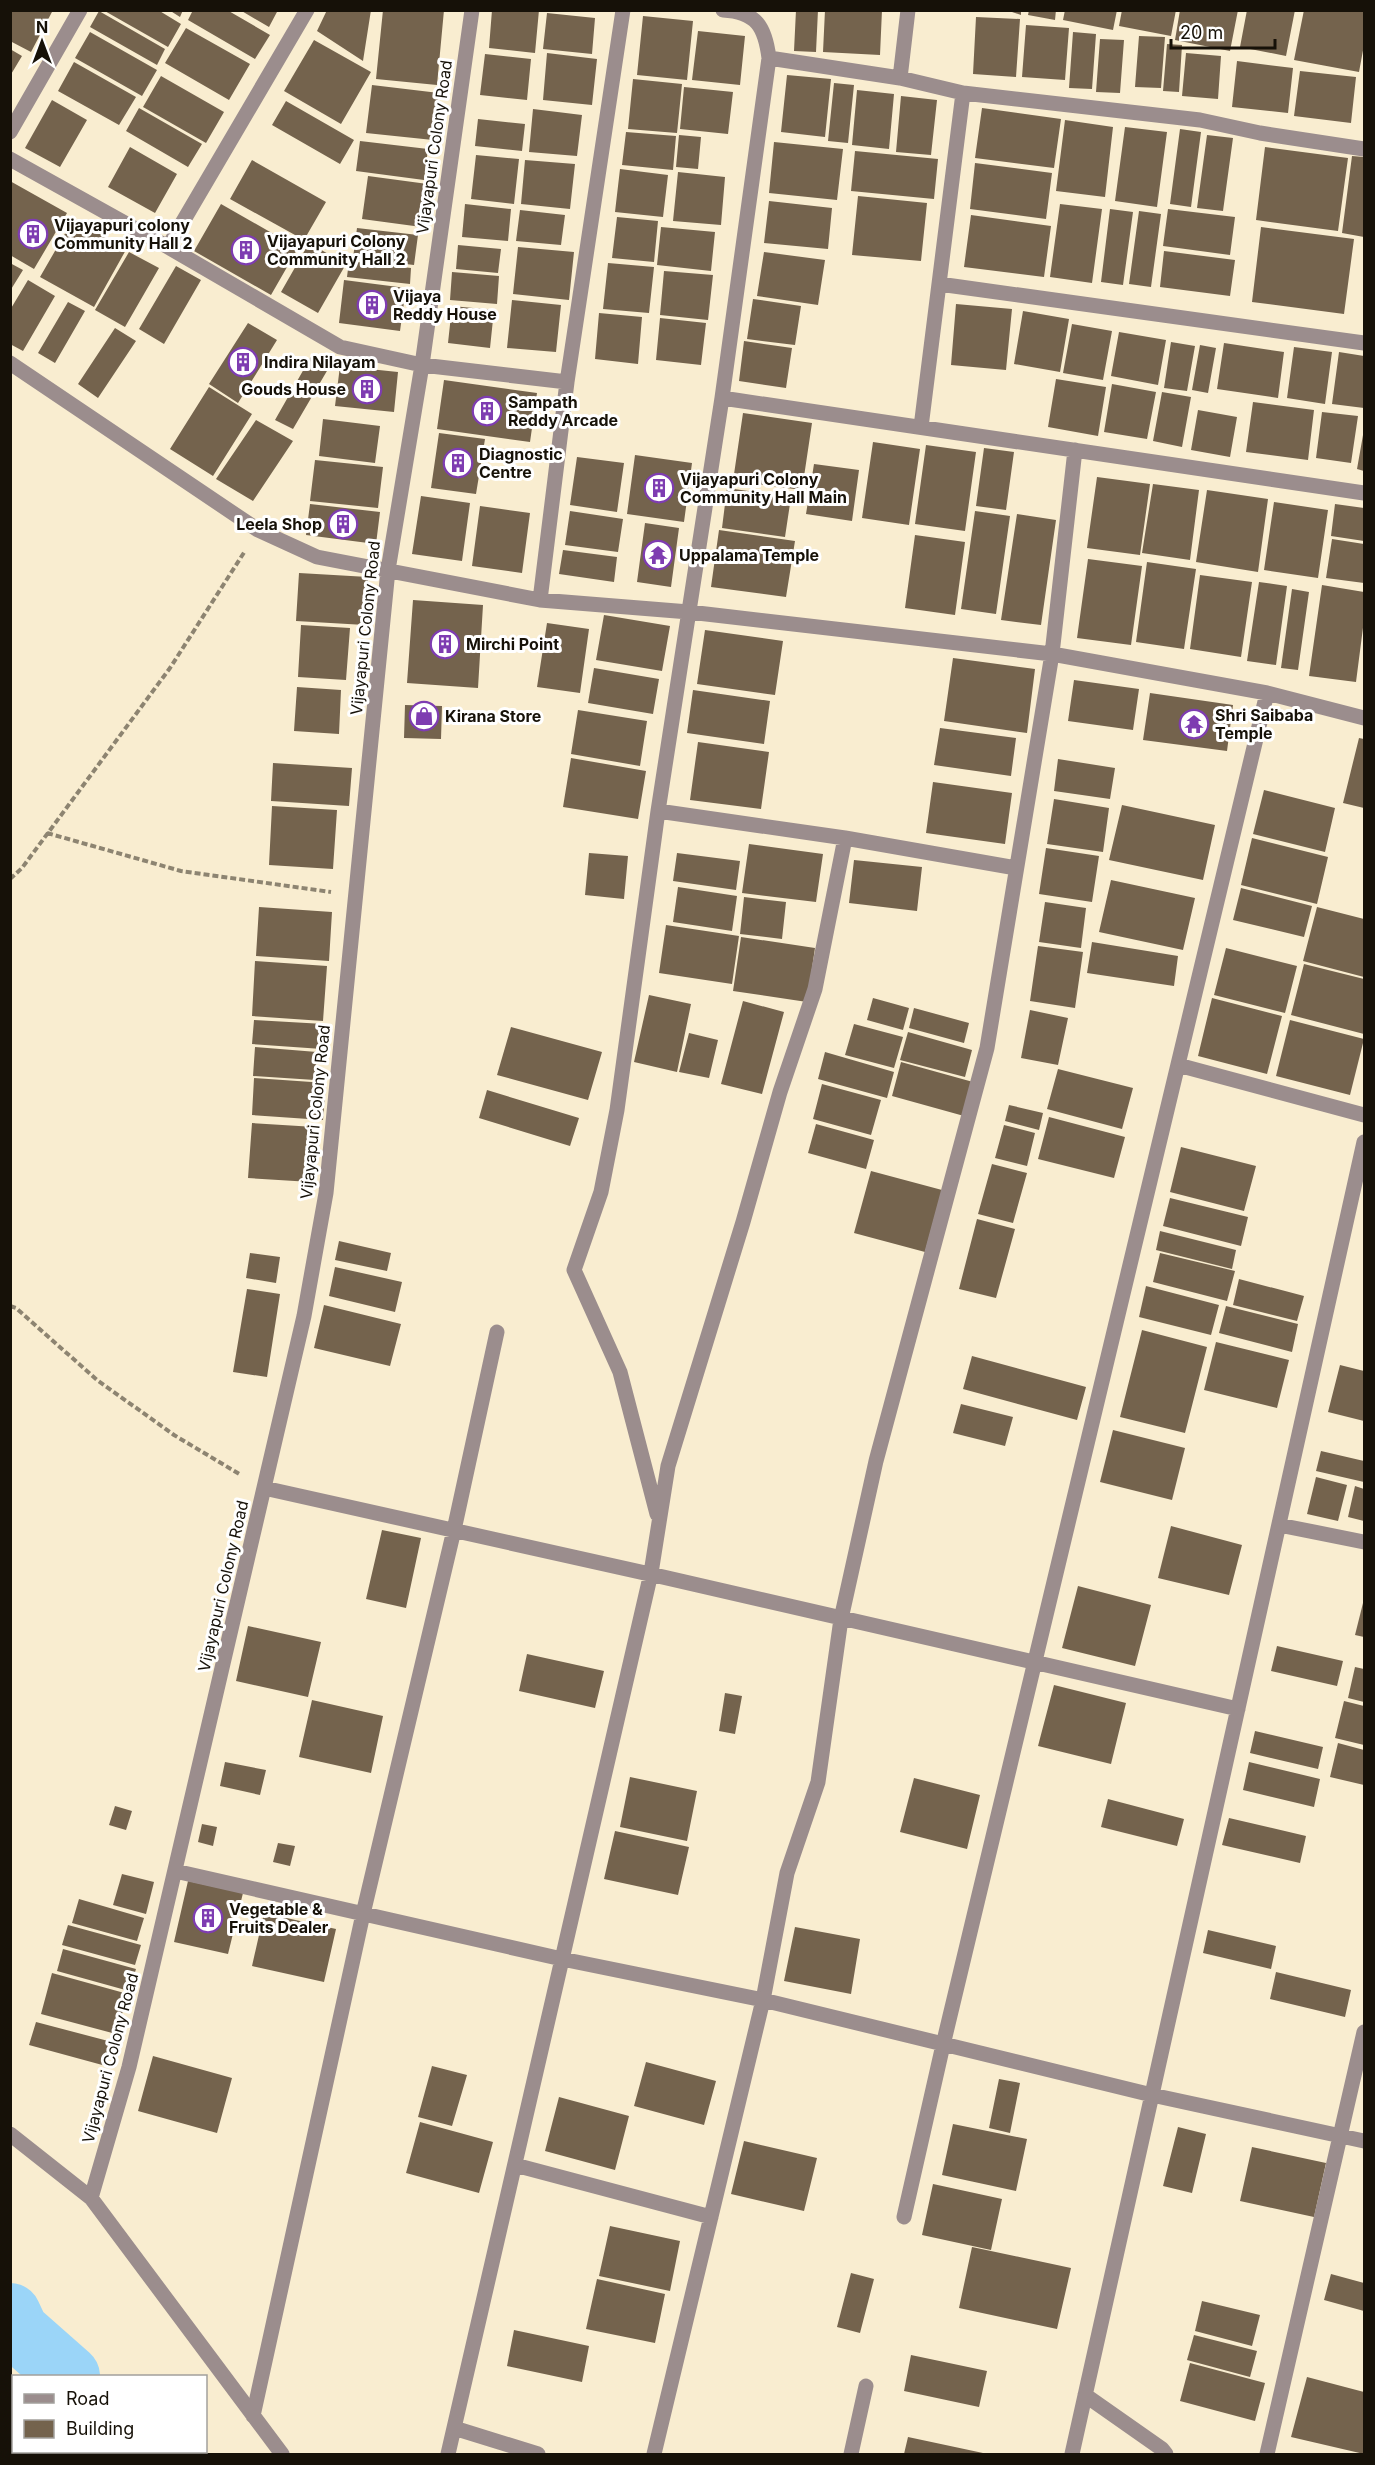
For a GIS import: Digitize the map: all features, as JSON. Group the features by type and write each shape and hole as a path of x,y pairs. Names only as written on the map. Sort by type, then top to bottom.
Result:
{"street":[{"path":"10,132 80,10"},
{"path":"168,247 307,10"},
{"name":"Vijayapuri Colony Road","path":"91,2198 129,2067 175,1871 304,1316 326,1193 388,570 422,365 472,10"},
{"path":"540,600 567,382 623,10"},
{"path":"659,1522 620,1372 574,1270 601,1192 617,1110 658,811 722,398 769,58 766,36 756,20 734,11 723,10"},
{"path":"900,78 908,10"},
{"path":"769,58 900,78 963,93 1200,120 1260,133 1365,149"},
{"path":"921,427 963,93"},
{"path":"10,159 340,346 422,365 567,382"},
{"path":"939,284 1365,343"},
{"path":"10,363 258,530 317,557 540,600 689,612 1052,654 1268,693 1365,718"},
{"path":"722,398 1365,493"},
{"path":"654,2454 763,2000 788,1873 818,1782 841,1619 876,1461 987,1048 1052,654 1075,450"},
{"path":"904,2217 943,2045 1268,693"},
{"path":"658,811 844,838 1016,868"},
{"path":"448,2454 651,1573 668,1466 743,1222 780,1092 815,989 844,838"},
{"path":"1178,1065 1365,1115"},
{"path":"1072,2454 1365,1142"},
{"path":"253,2416 363,1914 454,1530 497,1332"},
{"path":"264,1488 651,1573 841,1619 1035,1661 1238,1709"},
{"path":"1279,1525 1365,1542"},
{"path":"175,1871 562,1959 763,2000 1152,2095 1365,2140"},
{"path":"1267,2454 1365,2032"},
{"path":"10,2134 91,2198 282,2454"},
{"path":"515,2165 711,2217"},
{"path":"851,2454 866,2386"},
{"path":"1085,2395 1166,2454"},
{"path":"454,2428 538,2454"}],"path":[{"path":"10,879 170,668 258,530"},
{"path":"47,833 181,871 356,895"},
{"path":"10,1306 16,1308 97,1380 174,1435 264,1488"}],"building":[{"path":"10,10 53,10 31,52 10,41"},
{"path":"103,10 158,10 181,24 168,47"},
{"path":"169,10 183,10 180,17"},
{"path":"193,10 227,10 270,35 255,59 188,20"},
{"path":"240,10 278,10 269,27"},
{"path":"327,10 371,10 363,61 317,31"},
{"path":"383,10 444,10 437,85 376,79"},
{"path":"492,10 539,10 535,53 489,48"},
{"path":"796,10 818,10 816,52 794,51"},
{"path":"825,10 882,10 880,55 823,52"},
{"path":"1006,10 1021,10 1021,15"},
{"path":"1029,10 1056,10 1055,20 1028,15"},
{"path":"1065,10 1117,10 1113,30 1063,20"},
{"path":"1122,10 1176,10 1171,36 1119,26"},
{"path":"1180,10 1238,10 1230,51 1175,40"},
{"path":"1247,10 1295,10 1286,56 1240,47"},
{"path":"1304,10 1364,10 1364,45 1359,72 1294,60"},
{"path":"99,11 165,49 157,65 90,27"},
{"path":"547,13 595,18 592,54 543,49"},
{"path":"643,16 693,21 687,80 637,75"},
{"path":"976,17 1020,19 1016,77 973,74"},
{"path":"1026,25 1069,28 1065,80 1022,77"},
{"path":"186,28 250,64 229,100 165,63"},
{"path":"698,31 745,36 740,85 692,80"},
{"path":"90,32 157,70 142,96 75,58"},
{"path":"1073,32 1096,34 1092,89 1069,88"},
{"path":"1139,36 1165,37 1161,88 1135,87"},
{"path":"1100,39 1124,40 1120,93 1096,92"},
{"path":"314,40 371,72 341,124 284,91"},
{"path":"1167,44 1182,45 1179,92 1163,91"},
{"path":"10,49 22,56 10,76"},
{"path":"547,53 597,59 592,105 543,100"},
{"path":"1186,53 1221,56 1218,99 1182,96"},
{"path":"485,54 531,59 527,100 480,95"},
{"path":"1237,61 1293,68 1288,113 1232,107"},
{"path":"74,62 136,97 119,125 58,91"},
{"path":"1300,71 1356,77 1351,123 1294,116"},
{"path":"787,75 831,79 825,137 781,132"},
{"path":"161,76 224,112 206,143 143,107"},
{"path":"633,79 682,84 677,133 628,129"},
{"path":"834,83 854,85 848,143 828,141"},
{"path":"372,85 439,93 433,140 366,133"},
{"path":"684,87 733,92 728,134 680,129"},
{"path":"857,90 894,94 889,149 852,145"},
{"path":"901,96 937,100 931,155 896,152"},
{"path":"52,100 87,120 60,167 25,148"},
{"path":"286,101 354,140 340,164 272,125"},
{"path":"139,108 202,144 188,167 126,131"},
{"path":"982,108 1061,119 1054,168 975,158"},
{"path":"533,109 582,115 577,156 529,152"},
{"path":"478,119 525,124 522,151 475,146"},
{"path":"1065,120 1113,127 1105,197 1056,191"},
{"path":"1125,127 1167,132 1157,207 1115,201"},
{"path":"1180,129 1201,132 1191,207 1170,204"},
{"path":"626,132 676,136 673,170 622,165"},
{"path":"679,135 701,137 698,169 676,167"},
{"path":"1207,135 1233,138 1223,211 1197,208"},
{"path":"360,141 428,149 424,180 356,171"},
{"path":"774,142 843,149 837,200 769,193"},
{"path":"130,147 177,174 155,213 108,187"},
{"path":"1265,147 1348,158 1338,231 1256,220"},
{"path":"855,151 938,159 934,199 851,191"},
{"path":"476,155 519,159 514,204 471,199"},
{"path":"1352,156 1364,157 1364,237 1342,233"},
{"path":"252,160 326,202 304,240 230,199"},
{"path":"525,160 575,164 570,209 521,204"},
{"path":"975,163 1052,173 1046,219 970,209"},
{"path":"620,169 668,175 663,217 615,212"},
{"path":"678,172 725,177 721,225 673,221"},
{"path":"368,176 435,185 429,228 362,219"},
{"name":"Vijayapuri colony Community Hall 2","path":"10,181 67,213 34,269 10,255"},
{"path":"858,196 927,203 921,261 852,255"},
{"path":"769,201 832,208 828,249 764,243"},
{"name":"Vijayapuri Colony Community Hall 2","path":"221,204 298,248 271,295 194,251"},
{"path":"465,204 511,209 508,241 462,237"},
{"path":"1060,204 1102,209 1092,283 1050,277"},
{"path":"1110,209 1133,212 1123,285 1101,282"},
{"path":"1168,209 1235,217 1230,255 1163,246"},
{"path":"520,210 565,215 561,245 516,241"},
{"path":"1139,211 1161,214 1151,287 1129,284"},
{"path":"971,215 1051,226 1044,277 964,267"},
{"path":"617,217 658,221 654,262 612,258"},
{"path":"74,218 127,248 94,307 40,277"},
{"path":"661,227 715,232 711,271 657,265"},
{"path":"1261,227 1354,239 1344,314 1252,302"},
{"path":"357,228 418,235 414,265 353,258"},
{"path":"309,243 346,264 318,313 281,292"},
{"path":"458,245 501,249 498,273 456,269"},
{"path":"518,247 574,252 569,300 513,294"},
{"path":"1164,251 1235,260 1230,296 1160,287"},
{"path":"129,252 159,268 125,327 95,310"},
{"path":"764,252 825,260 818,305 757,296"},
{"path":"349,261 411,268 410,284 347,277"},
{"path":"10,263 23,270 10,291"},
{"path":"608,263 654,267 649,313 603,309"},
{"path":"176,266 201,280 164,344 139,329"},
{"path":"664,271 713,275 708,320 660,315"},
{"path":"452,272 499,276 497,304 450,300"},
{"path":"28,280 55,296 23,351 10,344 10,310"},
{"name":"Vijaya Reddy House","path":"344,280 406,288 400,331 339,323"},
{"path":"753,299 801,306 795,345 747,339"},
{"path":"512,300 561,305 556,352 507,348"},
{"path":"68,302 85,311 55,363 38,353"},
{"path":"956,304 1012,309 1006,370 951,365"},
{"path":"452,306 494,310 490,348 448,343"},
{"path":"1023,311 1069,319 1060,372 1014,364"},
{"path":"599,313 642,317 638,364 595,359"},
{"path":"660,318 706,323 701,365 656,360"},
{"name":"Indira Nilayam","path":"248,323 277,340 238,403 209,384"},
{"path":"1072,324 1112,331 1103,380 1063,373"},
{"path":"115,328 136,341 98,398 78,384"},
{"path":"1119,332 1166,340 1158,385 1111,376"},
{"path":"744,341 792,348 786,388 739,381"},
{"path":"1171,342 1195,346 1187,391 1164,388"},
{"path":"1224,343 1284,352 1278,398 1217,389"},
{"path":"1200,345 1216,348 1208,393 1192,390"},
{"path":"1294,347 1332,352 1325,404 1287,398"},
{"path":"1339,352 1364,356 1364,408 1332,404"},
{"path":"313,353 331,364 293,429 275,420"},
{"name":"Gouds House","path":"340,366 398,372 394,412 335,406"},
{"path":"1056,379 1106,387 1098,436 1048,427"},
{"name":"Sampath Reddy Arcade","path":"444,380 537,393 530,442 437,429"},
{"path":"1112,384 1156,392 1147,439 1104,432"},
{"path":"209,387 252,414 213,476 170,449"},
{"path":"1162,392 1191,397 1182,447 1153,441"},
{"path":"1253,402 1314,410 1308,460 1246,452"},
{"path":"1198,410 1237,417 1230,457 1191,450"},
{"path":"1322,412 1358,416 1351,463 1316,458"},
{"path":"743,413 812,423 802,490 733,481"},
{"path":"323,419 380,426 375,463 319,456"},
{"path":"256,420 293,441 253,501 216,479"},
{"name":"Diagnostic Centre","path":"439,433 485,439 476,494 431,488"},
{"path":"1364,435 1364,471 1357,469"},
{"path":"873,442 920,449 909,525 862,518"},
{"path":"926,445 976,452 965,531 915,524"},
{"path":"984,448 1014,452 1006,510 976,506"},
{"name":"Vijayapuri Colony Community Hall Main","path":"635,455 692,463 684,522 627,514"},
{"path":"577,457 624,463 617,512 570,505"},
{"path":"315,460 383,467 378,508 310,501"},
{"path":"814,464 859,470 852,521 806,514"},
{"path":"1097,477 1150,484 1140,555 1087,548"},
{"path":"1153,484 1199,490 1190,560 1142,553"},
{"path":"727,488 791,497 785,537 722,528"},
{"path":"1207,490 1268,499 1258,572 1196,562"},
{"path":"421,496 470,503 462,561 412,554"},
{"path":"1274,502 1328,510 1318,578 1264,570"},
{"name":"Leela Shop","path":"310,504 380,512 376,544 306,535"},
{"path":"1335,504 1364,508 1364,541 1331,536"},
{"path":"480,506 530,513 522,573 472,566"},
{"path":"570,511 623,519 618,552 565,545"},
{"path":"975,511 1010,516 996,614 961,609"},
{"path":"1017,514 1056,520 1041,625 1001,620"},
{"name":"Uppalama Temple","path":"645,523 679,528 671,587 637,582"},
{"path":"719,530 795,541 786,597 711,587"},
{"path":"915,535 965,542 955,615 905,608"},
{"path":"1332,539 1364,544 1364,583 1326,578"},
{"path":"563,550 617,557 614,582 559,574"},
{"path":"1088,559 1142,566 1131,645 1077,638"},
{"path":"1147,562 1196,569 1184,649 1136,642"},
{"path":"299,573 368,577 365,625 296,621"},
{"path":"1200,575 1252,582 1241,657 1190,649"},
{"path":"1259,582 1287,586 1276,665 1247,661"},
{"path":"1322,585 1364,592 1364,620 1356,682 1309,676"},
{"path":"1292,589 1309,592 1298,670 1281,668"},
{"name":"Mirchi Point","path":"413,600 483,605 478,688 407,683"},
{"path":"604,615 670,626 662,671 596,660"},
{"path":"547,623 589,629 580,693 537,687"},
{"path":"301,625 350,628 346,680 298,677"},
{"path":"705,630 783,641 775,695 697,684"},
{"path":"953,658 1035,669 1027,733 944,721"},
{"path":"594,668 659,679 653,714 588,703"},
{"path":"1074,680 1139,689 1133,730 1068,721"},
{"path":"297,687 341,690 339,734 294,731"},
{"path":"693,690 770,701 764,744 687,733"},
{"path":"1150,693 1233,705 1227,751 1143,740"},
{"path":"405,705 442,706 441,739 404,738"},
{"path":"578,710 647,721 640,766 571,754"},
{"path":"940,728 1016,738 1011,776 934,765"},
{"path":"1359,738 1364,739 1364,808 1343,803"},
{"path":"698,742 769,752 761,809 690,800"},
{"path":"571,758 646,771 638,819 563,807"},
{"path":"1058,759 1115,768 1110,799 1054,791"},
{"path":"273,763 352,768 349,806 271,801"},
{"path":"933,782 1012,793 1005,844 926,833"},
{"path":"1264,790 1335,808 1325,852 1253,834"},
{"path":"1054,799 1109,808 1103,852 1047,844"},
{"path":"1122,805 1215,825 1203,880 1109,860"},
{"path":"272,806 337,810 333,869 269,865"},
{"path":"1252,838 1328,857 1317,904 1241,885"},
{"path":"749,844 823,854 816,902 742,893"},
{"path":"1046,848 1099,856 1092,902 1039,894"},
{"path":"589,853 628,856 624,899 585,895"},
{"path":"677,853 740,861 736,890 673,881"},
{"path":"854,860 922,867 917,911 849,903"},
{"path":"1111,880 1195,898 1183,950 1099,932"},
{"path":"678,887 737,896 732,931 673,922"},
{"path":"1241,888 1312,906 1304,937 1233,920"},
{"path":"744,897 786,902 782,939 740,934"},
{"path":"1045,902 1086,908 1081,948 1039,942"},
{"path":"259,907 332,912 329,961 256,956"},
{"path":"1317,907 1364,919 1364,977 1303,961"},
{"path":"666,925 739,936 732,984 659,973"},
{"path":"741,937 815,948 807,1002 733,991"},
{"path":"1092,942 1178,956 1174,986 1087,973"},
{"path":"1038,946 1083,952 1075,1008 1030,1001"},
{"path":"1226,948 1297,966 1285,1013 1214,995"},
{"path":"255,961 327,966 323,1021 252,1016"},
{"path":"1304,964 1364,979 1364,1034 1291,1015"},
{"path":"649,995 691,1004 677,1072 634,1062"},
{"path":"873,998 909,1008 903,1030 867,1020"},
{"path":"1212,998 1282,1016 1267,1074 1198,1056"},
{"path":"743,1001 784,1012 762,1094 721,1084"},
{"path":"914,1008 969,1023 964,1043 909,1028"},
{"path":"1030,1010 1068,1018 1058,1065 1021,1058"},
{"path":"254,1020 324,1024 322,1049 252,1044"},
{"path":"1290,1020 1364,1039 1350,1095 1276,1076"},
{"path":"854,1024 903,1037 894,1068 845,1055"},
{"path":"511,1027 602,1052 588,1100 497,1075"},
{"path":"908,1032 972,1050 965,1077 900,1060"},
{"path":"689,1033 718,1040 709,1078 679,1072"},
{"path":"255,1047 317,1052 315,1080 253,1076"},
{"path":"825,1052 894,1072 887,1098 818,1079"},
{"path":"901,1062 973,1082 964,1116 892,1096"},
{"path":"1058,1069 1133,1088 1122,1129 1047,1109"},
{"path":"254,1078 326,1083 323,1120 252,1115"},
{"path":"822,1084 881,1100 871,1135 813,1119"},
{"path":"487,1090 579,1118 570,1146 479,1118"},
{"path":"1009,1105 1043,1113 1039,1130 1005,1121"},
{"path":"1049,1117 1125,1137 1114,1178 1038,1159"},
{"path":"252,1123 315,1127 311,1182 248,1178"},
{"path":"816,1124 874,1140 866,1169 808,1153"},
{"path":"1004,1125 1035,1133 1027,1166 995,1158"},
{"path":"1181,1147 1256,1166 1244,1211 1170,1192"},
{"path":"992,1164 1027,1173 1013,1223 978,1214"},
{"path":"871,1171 942,1190 925,1252 854,1233"},
{"path":"1170,1198 1248,1217 1241,1246 1163,1226"},
{"path":"977,1219 1015,1229 996,1298 959,1289"},
{"path":"1160,1231 1236,1250 1232,1269 1156,1250"},
{"path":"339,1241 391,1253 387,1271 335,1260"},
{"path":"250,1253 280,1257 276,1283 246,1278"},
{"path":"1160,1253 1235,1271 1227,1301 1153,1282"},
{"path":"335,1267 402,1282 395,1312 329,1296"},
{"path":"1239,1279 1304,1296 1297,1321 1233,1305"},
{"path":"1146,1286 1219,1305 1211,1335 1139,1317"},
{"path":"247,1289 280,1294 267,1377 233,1372"},
{"path":"324,1305 401,1324 390,1366 314,1348"},
{"path":"1226,1306 1298,1324 1292,1352 1219,1333"},
{"path":"1142,1330 1207,1347 1185,1433 1120,1417"},
{"path":"1216,1342 1289,1360 1277,1408 1204,1390"},
{"path":"972,1356 1086,1387 1077,1420 963,1389"},
{"path":"1340,1365 1364,1371 1364,1421 1328,1412"},
{"path":"961,1404 1013,1417 1005,1446 953,1433"},
{"path":"1113,1430 1185,1448 1172,1500 1100,1482"},
{"path":"1321,1451 1364,1461 1364,1482 1316,1471"},
{"path":"1316,1477 1347,1485 1338,1521 1307,1514"},
{"path":"1355,1486 1364,1489 1364,1521 1348,1517"},
{"path":"1171,1526 1242,1545 1229,1595 1158,1578"},
{"path":"382,1530 421,1538 406,1608 366,1599"},
{"path":"1078,1586 1151,1605 1135,1666 1062,1648"},
{"path":"1364,1599 1364,1637 1355,1635"},
{"path":"248,1626 321,1642 308,1697 236,1681"},
{"path":"1277,1646 1343,1661 1337,1686 1271,1671"},
{"path":"527,1654 604,1671 595,1708 519,1691"},
{"path":"1355,1667 1364,1669 1364,1702 1348,1698"},
{"path":"1054,1685 1126,1703 1111,1764 1038,1746"},
{"path":"725,1693 742,1696 735,1734 719,1731"},
{"path":"312,1700 383,1716 371,1773 299,1757"},
{"path":"1344,1701 1364,1706 1364,1745 1335,1738"},
{"path":"1255,1731 1323,1747 1318,1769 1250,1753"},
{"path":"1338,1743 1364,1750 1364,1785 1330,1777"},
{"path":"225,1762 266,1770 260,1795 220,1786"},
{"path":"1249,1762 1320,1779 1314,1807 1243,1790"},
{"path":"630,1777 697,1791 687,1841 620,1827"},
{"path":"914,1778 980,1795 967,1849 900,1832"},
{"path":"1108,1799 1184,1819 1177,1846 1101,1827"},
{"path":"115,1806 132,1811 126,1830 109,1825"},
{"path":"1229,1818 1306,1836 1300,1863 1222,1845"},
{"path":"202,1824 217,1827 213,1846 198,1842"},
{"path":"615,1831 689,1847 678,1895 604,1879"},
{"path":"278,1843 295,1846 290,1866 273,1862"},
{"path":"122,1874 154,1882 146,1914 113,1905"},
{"name":"Vegetable & Fruits Dealer","path":"188,1881 243,1893 228,1954 174,1942"},
{"path":"79,1899 144,1918 137,1941 72,1923"},
{"path":"264,1913 336,1929 324,1982 252,1966"},
{"path":"68,1925 141,1945 135,1965 62,1945"},
{"path":"795,1927 860,1939 851,1994 784,1981"},
{"path":"1208,1930 1276,1946 1271,1969 1203,1953"},
{"path":"63,1949 136,1969 129,1991 57,1971"},
{"path":"1276,1972 1351,1990 1345,2017 1270,1999"},
{"path":"52,1973 128,1994 116,2034 41,2014"},
{"path":"36,2022 112,2042 106,2066 29,2045"},
{"path":"153,2056 232,2078 217,2133 138,2111"},
{"path":"646,2062 716,2081 704,2125 634,2106"},
{"path":"432,2066 467,2075 452,2126 418,2117"},
{"path":"999,2079 1020,2083 1010,2133 989,2128"},
{"path":"559,2097 629,2116 615,2170 545,2151"},
{"path":"420,2122 493,2142 479,2193 406,2173"},
{"path":"953,2124 1027,2139 1016,2191 942,2175"},
{"path":"1178,2127 1206,2134 1192,2193 1163,2186"},
{"path":"744,2141 817,2158 804,2211 731,2194"},
{"path":"1252,2147 1326,2163 1314,2217 1240,2201"},
{"path":"933,2184 1002,2199 991,2250 922,2235"},
{"path":"610,2226 680,2241 670,2291 599,2276"},
{"path":"972,2247 1071,2268 1057,2329 959,2308"},
{"path":"851,2273 874,2279 860,2333 837,2327"},
{"path":"1331,2274 1364,2283 1364,2311 1324,2300"},
{"path":"597,2279 665,2294 655,2343 586,2329"},
{"path":"1202,2301 1260,2315 1252,2346 1195,2331"},
{"path":"514,2330 589,2346 582,2382 507,2366"},
{"path":"1194,2335 1257,2351 1250,2377 1187,2360"},
{"path":"911,2355 987,2371 979,2407 904,2391"},
{"path":"1190,2363 1265,2383 1255,2421 1180,2401"},
{"path":"1307,2377 1364,2392 1364,2454 1291,2437"},
{"path":"908,2437 983,2453 983,2454 904,2454"}],"waterway":[{"path":"10,2314 18,2331 68,2375"}],"place":[{"name":"Vijayapuri colony Community Hall 2","path":"33,234"},
{"name":"Vijayapuri Colony Community Hall 2","path":"246,250"},
{"name":"Vijaya Reddy House","path":"372,305"},
{"name":"Indira Nilayam","path":"243,362"},
{"name":"Gouds House","path":"367,389"},
{"name":"Sampath Reddy Arcade","path":"487,411"},
{"name":"Diagnostic Centre","path":"458,463"},
{"name":"Vijayapuri Colony Community Hall Main","path":"659,488"},
{"name":"Leela Shop","path":"343,524"},
{"name":"Uppalama Temple","path":"658,555"},
{"name":"Mirchi Point","path":"445,644"},
{"name":"Kirana Store","path":"424,716"},
{"name":"Shri Saibaba Temple","path":"1194,724"},
{"name":"Vegetable & Fruits Dealer","path":"208,1918"}]}
